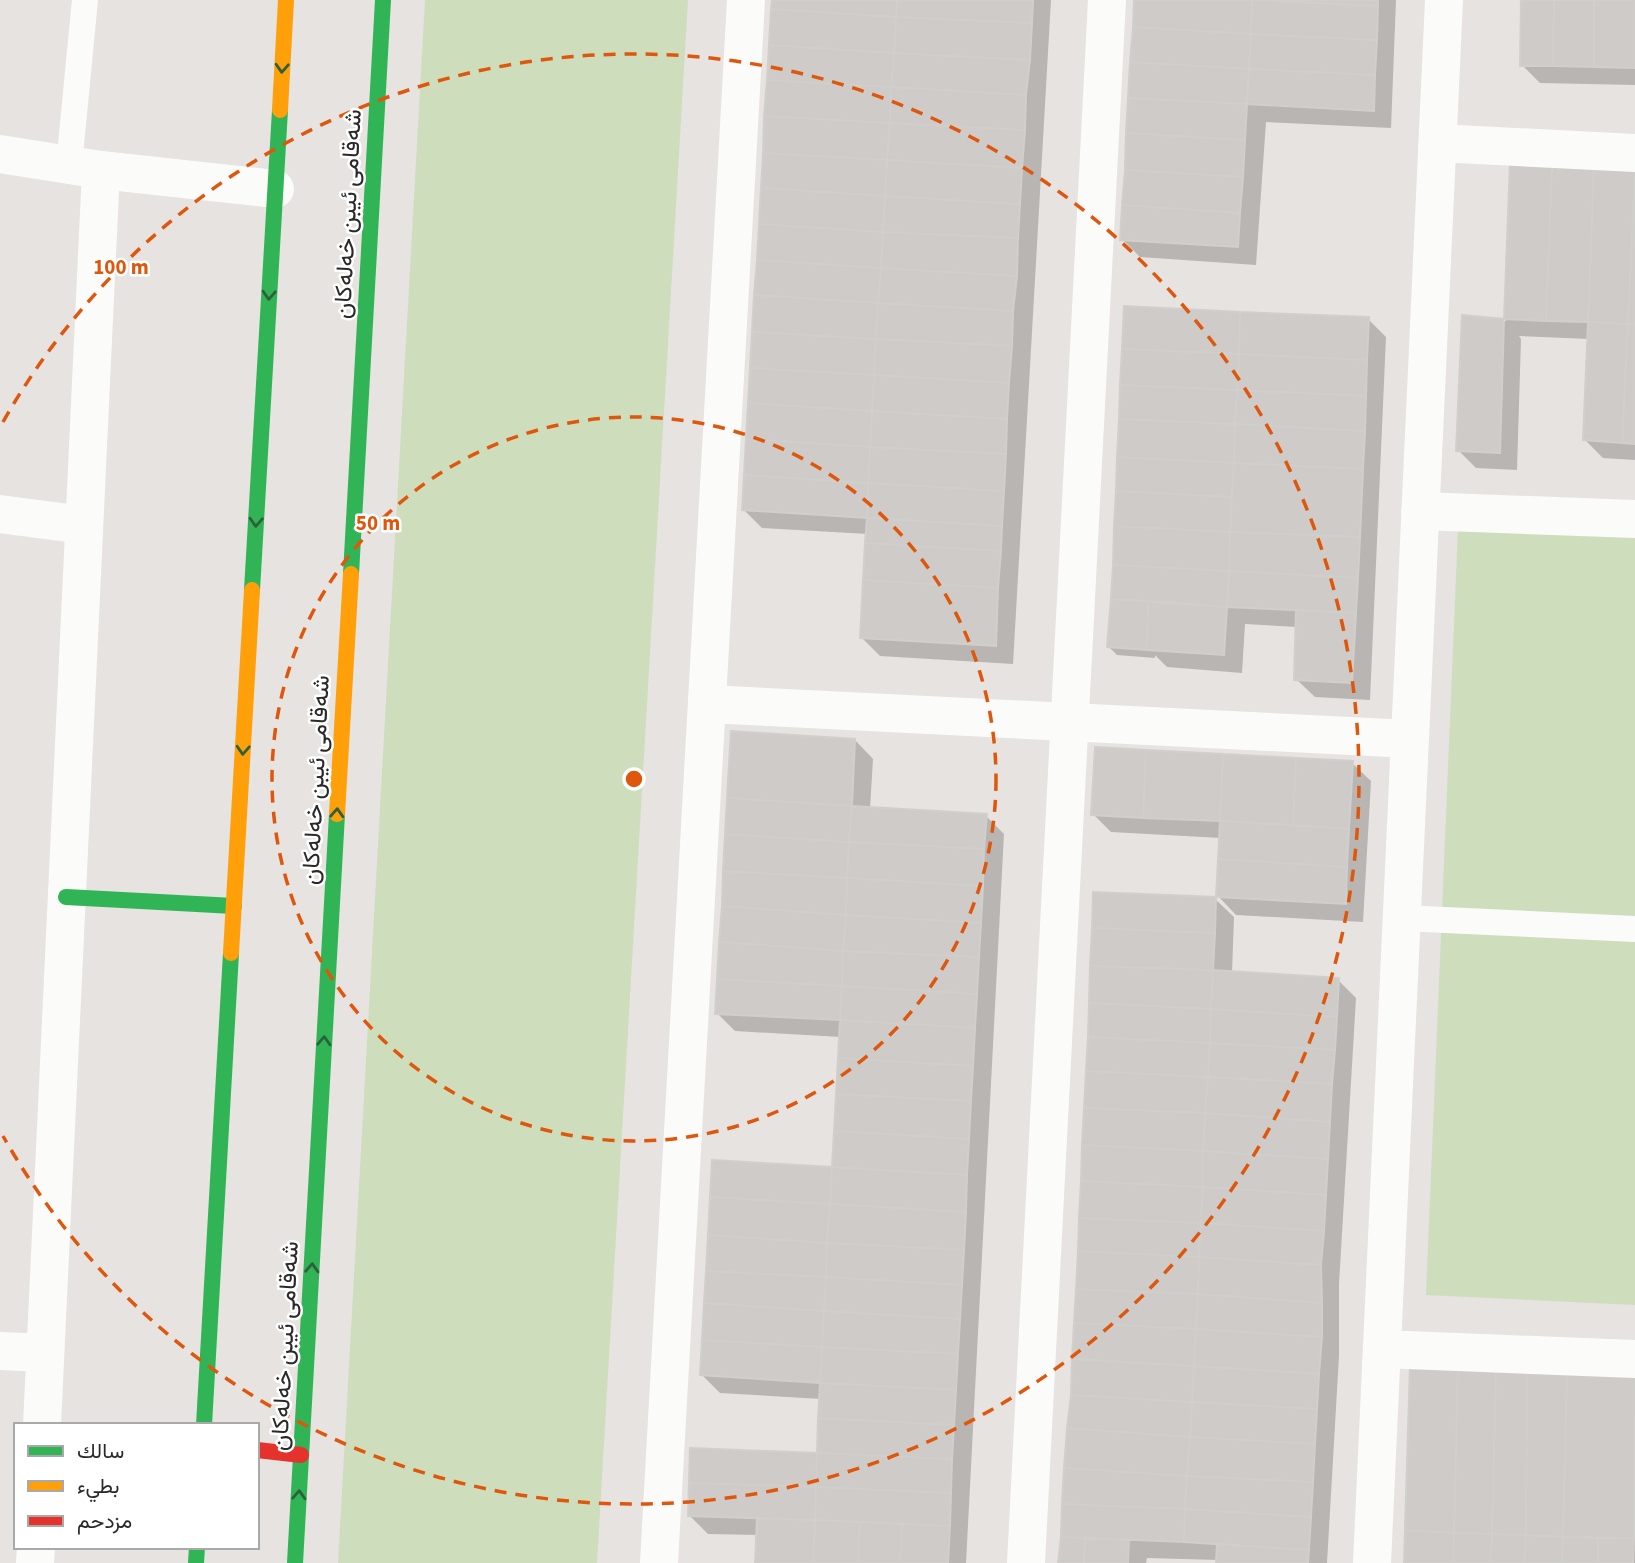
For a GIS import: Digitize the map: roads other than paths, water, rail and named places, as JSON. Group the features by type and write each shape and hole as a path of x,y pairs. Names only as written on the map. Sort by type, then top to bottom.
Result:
{"main road":[{"path":"204,1423 286,0"},
{"name":"شەقامی ئیبن خەلەکان","path":"295,1563 383,0"},
{"path":"66,897 234,905"},
{"path":"259,1450 301,1455"}],"street":[{"path":"659,1563 746,0"},
{"path":"1026,1563 1107,0"},
{"path":"1372,1563 1444,0"},
{"path":"1438,143 1635,153"},
{"path":"0,154 85,168 275,189"},
{"path":"42,1423 84,525 85,168"},
{"path":"1420,511 1635,519"},
{"path":"0,514 84,525"},
{"path":"707,704 1410,739"},
{"path":"1382,1349 1635,1359"},
{"path":"0,1351 45,1353"}],"lane":[{"path":"85,0 85,168"},
{"path":"1402,918 1635,929"}]}
